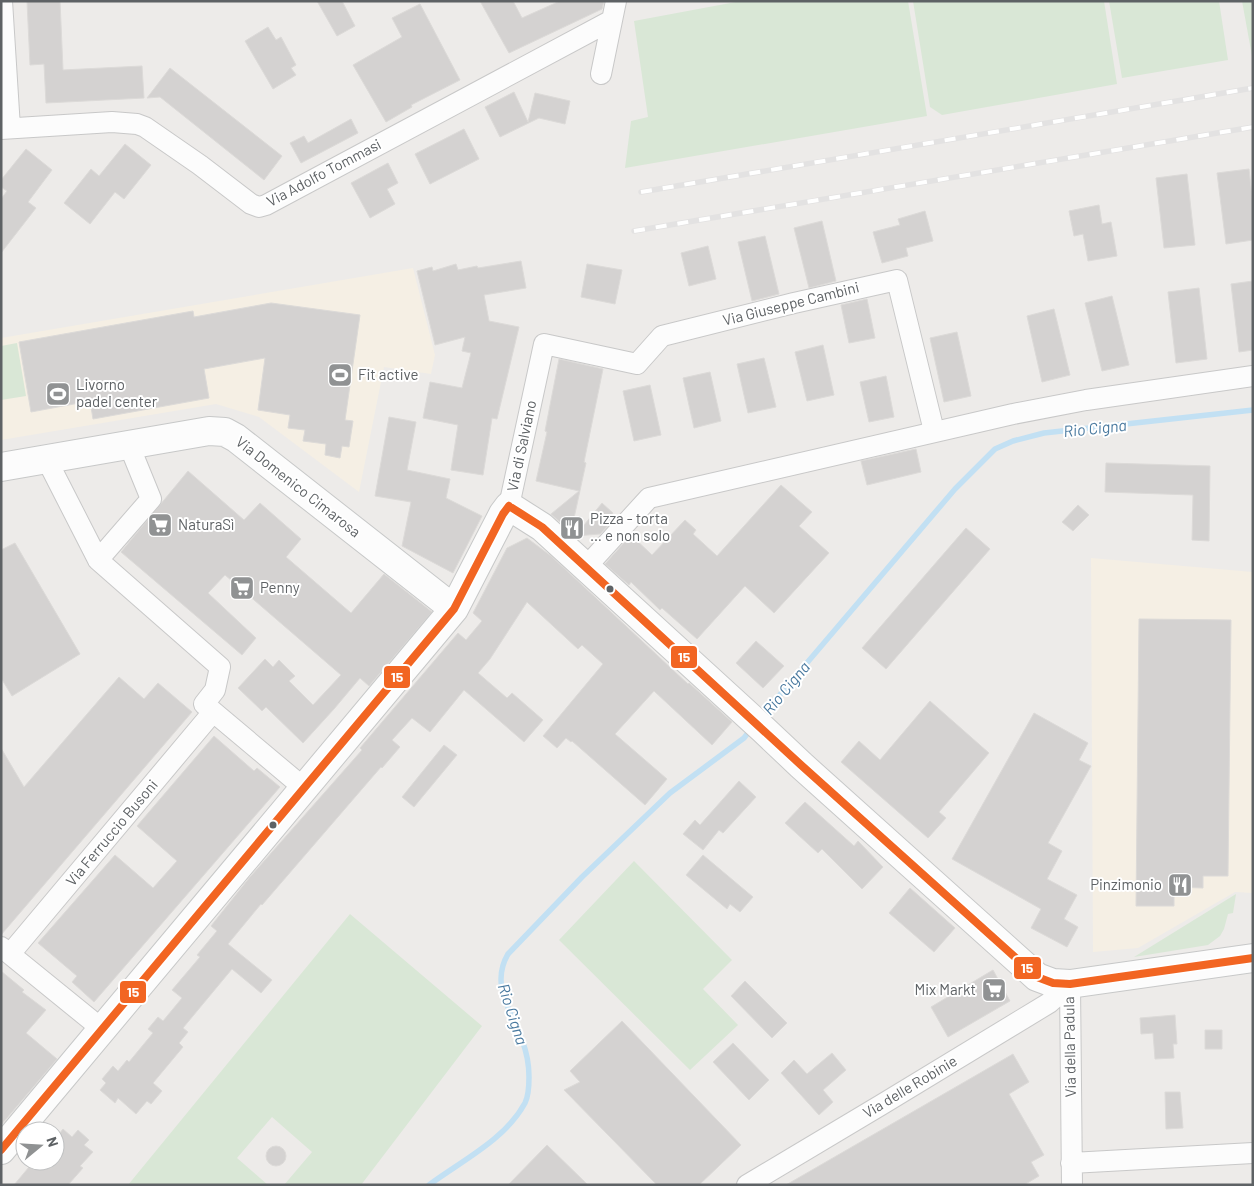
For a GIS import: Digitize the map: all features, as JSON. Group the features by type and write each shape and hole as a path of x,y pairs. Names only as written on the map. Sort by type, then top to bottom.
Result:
{"street":[{"path":"2,1 6,129"},
{"path":"600,74 614,10"},
{"name":"Via Adolfo Tommasi","path":"6,129 112,122 137,124 145,127 200,165 251,204 259,207 266,205 614,10"},
{"name":"Via Giuseppe Cambini","path":"544,344 637,364 662,336 897,280 934,431"},
{"name":"Via di Salviano","path":"1,1150 454,609 509,506 544,344"},
{"path":"586,567 649,498 1014,414 1086,400 1253,376"},
{"name":"Via Domenico Cimarosa","path":"1,467 208,431 218,431 232,435 454,609"},
{"path":"98,560 151,499 130,445"},
{"path":"50,468 98,560 220,666 215,690 204,704 304,788"},
{"name":"Via della Padula","path":"509,506 542,527 801,765 1037,977 1053,983 1070,984 1072,1185"},
{"name":"Via Ferruccio Busoni","path":"6,951 213,712"},
{"path":"6,951 102,1029"},
{"path":"1070,984 1253,958"},
{"name":"Via delle Robinie","path":"747,1185 1041,1008 1070,984"},
{"path":"1071,1163 1253,1153"}],"shaded area":[{"path":"413,268 435,355 431,374 384,367 359,492 259,417 216,404 1,440 1,338"},
{"path":"1091,558 1253,572 1253,893 1235,892 1138,948 1093,952"}],"green space":[{"path":"741,1 908,1 927,116 625,168 631,121 648,117 634,21"},
{"path":"913,1 1104,1 1117,84 942,115 930,107"},
{"path":"1109,1 1219,1 1228,60 1122,78"},
{"path":"1242,1 1253,1 1252,56"},
{"path":"17,343 26,396 1,400 1,346"},
{"path":"634,861 732,960 703,989 738,1025 690,1070 559,940"},
{"path":"1236,894 1233,913 1228,914 1220,936 1208,945 1134,957"},
{"path":"350,914 482,1026 361,1185 284,1185 312,1152 272,1117 237,1158 268,1185 128,1185"}],"building":[{"path":"27,1 60,1 63,70 142,66 144,98 46,103 44,64 30,65"},
{"path":"317,1 342,1 355,26 337,36"},
{"path":"480,1 513,1 522,18 560,1 604,1 602,9 509,53"},
{"path":"420,4 460,80 411,105 412,107 386,122 353,65 402,37 392,18"},
{"path":"268,27 276,40 281,37 296,65 291,68 296,75 273,89 245,41"},
{"path":"170,68 282,156 264,180 160,97 147,98"},
{"path":"514,92 528,122 535,93 570,101 565,124 539,118 500,137 485,107"},
{"path":"351,119 358,133 301,163 290,143 304,136 308,143"},
{"path":"464,129 479,159 430,184 415,154"},
{"path":"125,144 151,165 124,199 115,192 90,224 64,203 91,169 99,176"},
{"path":"26,149 52,170 28,202 36,208 1,253 1,199 7,191 1,187 1,180"},
{"path":"388,163 398,183 387,189 395,204 370,218 351,183"},
{"path":"1249,169 1253,206 1253,240 1226,244 1217,173"},
{"path":"1187,174 1195,245 1164,248 1156,178"},
{"path":"1099,205 1102,224 1111,222 1117,256 1088,261 1083,234 1074,236 1069,211"},
{"path":"925,211 933,241 906,248 908,256 882,263 873,232 900,225 898,219"},
{"path":"822,221 836,281 809,288 794,228"},
{"path":"765,236 779,294 752,301 738,242"},
{"path":"708,246 716,279 689,286 681,253"},
{"path":"521,261 526,288 484,295 489,321 519,327 497,419 492,418 483,475 451,470 458,425 423,418 430,382 462,388 471,353 462,351 465,337 435,345 417,271 432,267 433,271 456,264 458,270"},
{"path":"587,264 622,270 615,304 581,297"},
{"path":"1253,281 1253,350 1239,352 1231,284"},
{"path":"1199,288 1207,359 1176,363 1168,292"},
{"path":"1112,296 1129,365 1102,371 1085,303"},
{"path":"867,299 875,338 849,343 841,305"},
{"path":"271,303 360,315 345,420 353,421 349,447 342,446 340,458 325,455 326,444 303,441 305,430 288,428 290,415 258,410 265,358 204,369 209,398 93,419 90,401 31,412 19,342 193,311 194,317"},
{"path":"1054,309 1070,375 1042,382 1027,316"},
{"path":"957,332 971,396 944,402 930,338"},
{"path":"823,345 834,395 807,401 795,352"},
{"path":"764,358 776,407 748,413 737,364"},
{"path":"559,359 603,369 571,532 551,514 579,491 536,481 547,432 545,431"},
{"path":"710,372 721,421 694,428 683,378"},
{"path":"886,376 894,417 869,422 860,382"},
{"path":"650,385 661,435 634,441 623,391"},
{"path":"389,417 416,422 407,470 450,479 446,498 482,516 453,573 402,546 411,502 375,496"},
{"path":"916,449 921,472 867,485 861,461"},
{"path":"1106,463 1210,466 1209,541 1192,540 1193,495 1105,492"},
{"path":"188,471 244,520 260,503 301,539 286,557 351,613 384,574 432,612 369,686 360,678 303,743 266,707 262,711 238,688 265,659 273,667 279,660 295,676 289,681 313,705 341,675 225,575 208,593 256,638 242,655 121,552"},
{"path":"781,485 812,512 799,526 829,553 774,613 745,586 697,639 662,608 660,610 631,582 629,585 605,564 631,535 652,555 685,520 696,530 693,534 717,556"},
{"path":"602,503 613,513 611,516 614,519 600,534 575,536"},
{"path":"1078,505 1089,515 1073,531 1062,522"},
{"path":"966,528 990,549 886,669 862,648"},
{"path":"527,538 551,556 688,684 732,722 712,745 654,691 615,734 667,779 645,805 572,741 566,738 557,748 543,736 603,664 582,645 578,649 527,602 490,659 478,673 507,698 512,693 543,720 524,742 464,690 430,732 412,718 392,740 400,747 228,944 272,980 261,993 232,969 183,1028 188,1032 179,1043 183,1047 153,1083 162,1091 151,1104 147,1101 136,1114 118,1098 115,1103 100,1090 106,1083 102,1079 113,1066 118,1071 127,1060 129,1062 153,1033 148,1029 158,1017 163,1021 182,998 172,990 200,957 197,955 217,931 211,926 250,877 362,750 360,748 458,633 466,640 482,621 473,613 507,548"},
{"path":"15,543 80,654 12,696 1,678 1,550"},
{"path":"1139,619 1231,620 1228,876 1203,876 1203,888 1174,887 1174,906 1136,906"},
{"path":"756,641 784,666 763,688 736,663"},
{"path":"119,677 144,699 158,683 192,712 1,935 1,748 24,787"},
{"path":"930,701 989,753 939,812 946,818 928,838 841,762 859,741 880,760"},
{"path":"1034,713 1088,743 1079,760 1091,766 1048,843 1062,851 1047,879 1077,895 1064,919 1078,927 1067,947 1031,928 1041,909 952,859"},
{"path":"214,736 254,771 257,768 280,787 94,1002 72,982 77,976 38,943 115,855 153,888 177,861 137,826"},
{"path":"444,745 457,755 414,807 402,797"},
{"path":"739,781 756,797 723,833 719,830 703,850 683,834 695,820 700,825"},
{"path":"805,802 854,846 858,841 883,867 862,889 822,849 818,853 785,823"},
{"path":"703,855 753,897 740,912 730,904 727,909 686,875"},
{"path":"910,888 955,928 934,952 889,913"},
{"path":"993,970 1010,1001 948,1037 931,1007"},
{"path":"1,971 24,990 22,992 46,1010 26,1033 57,1059 1,1125"},
{"path":"745,981 787,1023 772,1038 731,996"},
{"path":"1175,1015 1177,1044 1173,1044 1174,1058 1155,1059 1153,1033 1141,1034 1140,1018"},
{"path":"622,1021 741,1145 699,1185 657,1185 564,1090 580,1082 570,1071"},
{"path":"1205,1030 1222,1030 1222,1049 1205,1049"},
{"path":"733,1043 769,1080 749,1100 713,1062"},
{"path":"832,1053 846,1070 823,1090 833,1102 819,1115 781,1073 794,1060 807,1074"},
{"path":"1013,1054 1029,1082 1009,1094 1044,1155 1031,1162 1039,1176 1024,1185 786,1185"},
{"path":"1165,1092 1180,1092 1183,1128 1166,1129"},
{"path":"78,1130 89,1140 84,1145 93,1152 80,1166 83,1168 68,1185 14,1185 26,1171 65,1171 65,1131 72,1137"},
{"path":"547,1145 588,1185 508,1185"},
{"path":"276,1146 283,1149 286,1156 283,1163 276,1166 269,1163 266,1156 269,1149"}],"waterway":[{"name":"Rio Cigna","path":"760,718 955,489 995,449 1013,441 1044,433 1253,410"},
{"name":"Rio Cigna","path":"429,1185 494,1139 506,1128 525,1103 528,1091 528,1063 522,1040 508,1008 502,987 501,976 508,954 582,877 670,793 744,738 751,729"}],"railway":[{"path":"641,192 1253,88"},
{"path":"634,231 1253,127"}],"transit line":[{"name":"15","path":"509,506 542,527 801,765 1037,977 1053,983 1070,984 1253,958"},
{"name":"15","path":"1,1150 454,609 503,514 509,506"}],"place":[{"name":"Fit active","path":"340,375"},
{"name":"Livorno padel center","path":"58,394"},
{"name":"NaturaSì","path":"160,525"},
{"name":"Pizza - torta … e non solo","path":"572,528"},
{"name":"Penny","path":"242,588"},
{"name":"Pinzimonio","path":"1180,885"},
{"name":"Mix Markt","path":"994,990"}]}
